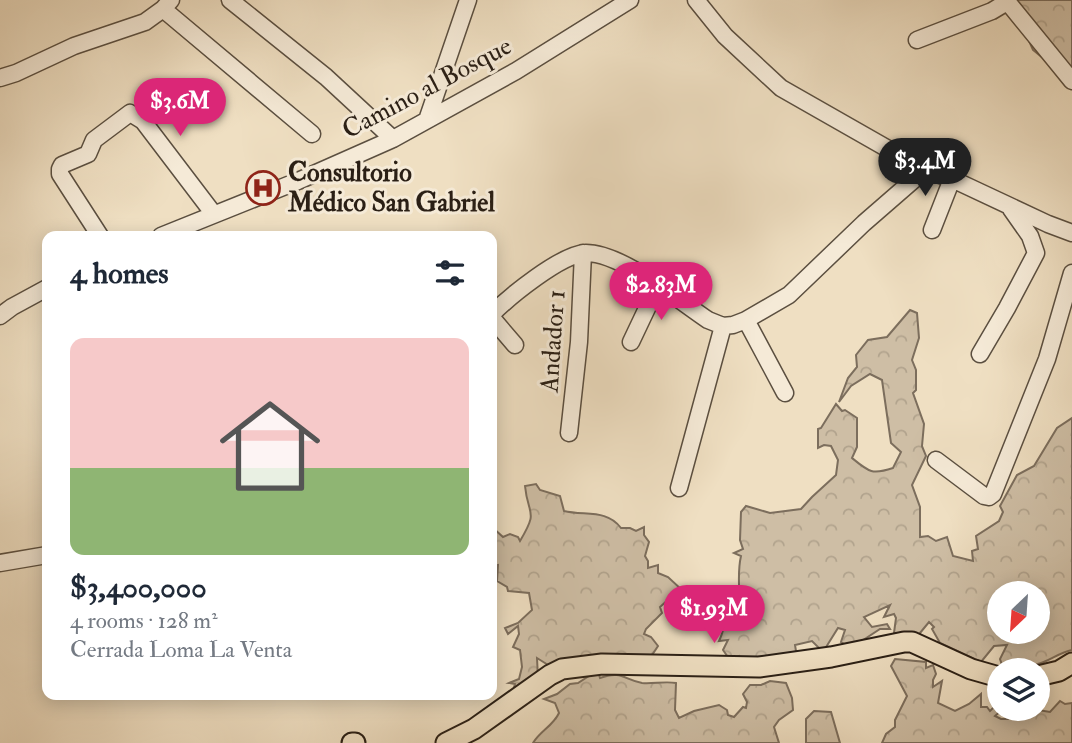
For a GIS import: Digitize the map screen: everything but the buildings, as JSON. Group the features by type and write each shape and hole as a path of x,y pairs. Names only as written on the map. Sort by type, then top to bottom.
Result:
{"main road":[{"path":"446,743 474,729 551,675 562,669 579,666 636,663 759,667 831,657 889,643 912,642 987,674"},
{"path":"1050,673 1072,663"}],"street":[{"path":"230,0 326,77 393,139"},
{"path":"427,120 468,0"},
{"path":"696,0 725,36 775,84 925,170 1072,233"},
{"name":"Camino al Bosque","path":"172,231 298,181 393,139 516,71 628,1"},
{"path":"917,40 992,11 1007,1 1072,81"},
{"path":"0,78 74,46 145,22 167,5 312,134"},
{"path":"97,231 60,174 60,169 62,165 88,154 94,140 130,113 143,121 213,213"},
{"path":"497,311 524,285 569,258 583,253 622,264 723,327 746,320 789,295 864,223 925,170"},
{"path":"932,230 952,180"},
{"path":"980,354 1014,297 1035,253 1030,236 1010,207"},
{"name":"Andador 1","path":"569,433 579,342 583,253"},
{"path":"936,460 984,496 993,494 1047,359 1072,273"},
{"path":"631,342 658,285"},
{"path":"0,316 42,291"},
{"path":"746,320 785,393"},
{"path":"497,322 515,345"},
{"path":"679,488 723,327"},
{"path":"0,562 42,556"}],"green space":[{"path":"998,0 1072,0 1072,82 1033,50 1026,34"},
{"path":"910,310 917,313 919,338 912,360 916,370 916,390 913,393 924,424 922,446 926,456 912,485 920,507 920,537 928,536 936,541 947,537 953,556 973,561 972,551 978,549 976,536 999,521 1003,512 1000,506 1017,475 1034,466 1057,428 1072,418 1072,650 1050,659 1000,658 1007,645 994,646 981,662 940,643 932,629 934,627 929,622 920,633 919,645 894,633 894,614 884,617 890,605 864,617 872,627 887,624 890,629 880,629 851,648 841,642 845,630 838,628 823,652 812,641 795,645 797,657 741,662 739,656 730,660 723,650 728,640 719,641 726,619 730,609 739,603 741,556 734,553 743,549 740,540 741,512 746,506 770,513 801,509 836,475 838,460 831,446 818,448 818,429 836,404 842,411 845,410 857,418 857,447 852,458 871,471 880,471 893,468 901,452 891,443 882,380 870,374 851,386 839,402 848,378 857,367 856,355 868,340 887,337"},
{"path":"536,484 540,490 560,496 564,511 602,516 621,528 636,531 644,527 644,535 649,542 645,556 648,568 658,565 658,573 668,577 682,590 660,607 662,613 646,629 644,634 651,637 658,646 650,658 598,671 600,678 618,675 642,683 676,683 675,710 679,718 719,705 727,710 728,715 734,717 743,707 746,708 747,702 743,694 750,685 761,685 770,681 786,683 793,710 774,727 779,743 533,743 559,713 555,703 544,699 595,672 553,668 537,658 538,678 512,694 515,684 509,683 519,679 522,667 520,650 513,647 519,634 518,626 508,634 505,628 518,623 532,610 529,593 508,591 507,587 497,581 497,532 503,537 510,534 518,537 520,541 531,518 525,486"},
{"path":"895,659 926,662 926,668 933,665 936,674 933,687 942,681 938,703 955,711 981,694 981,707 987,707 987,721 1050,721 1050,712 1060,701 1065,704 1072,703 1072,743 882,743 886,734 895,727 895,720 907,696 891,666"},
{"path":"814,711 831,712 840,743 806,743 806,719"}],"place":[{"name":"Consultorio Médico San Gabriel","path":"263,188"}]}
